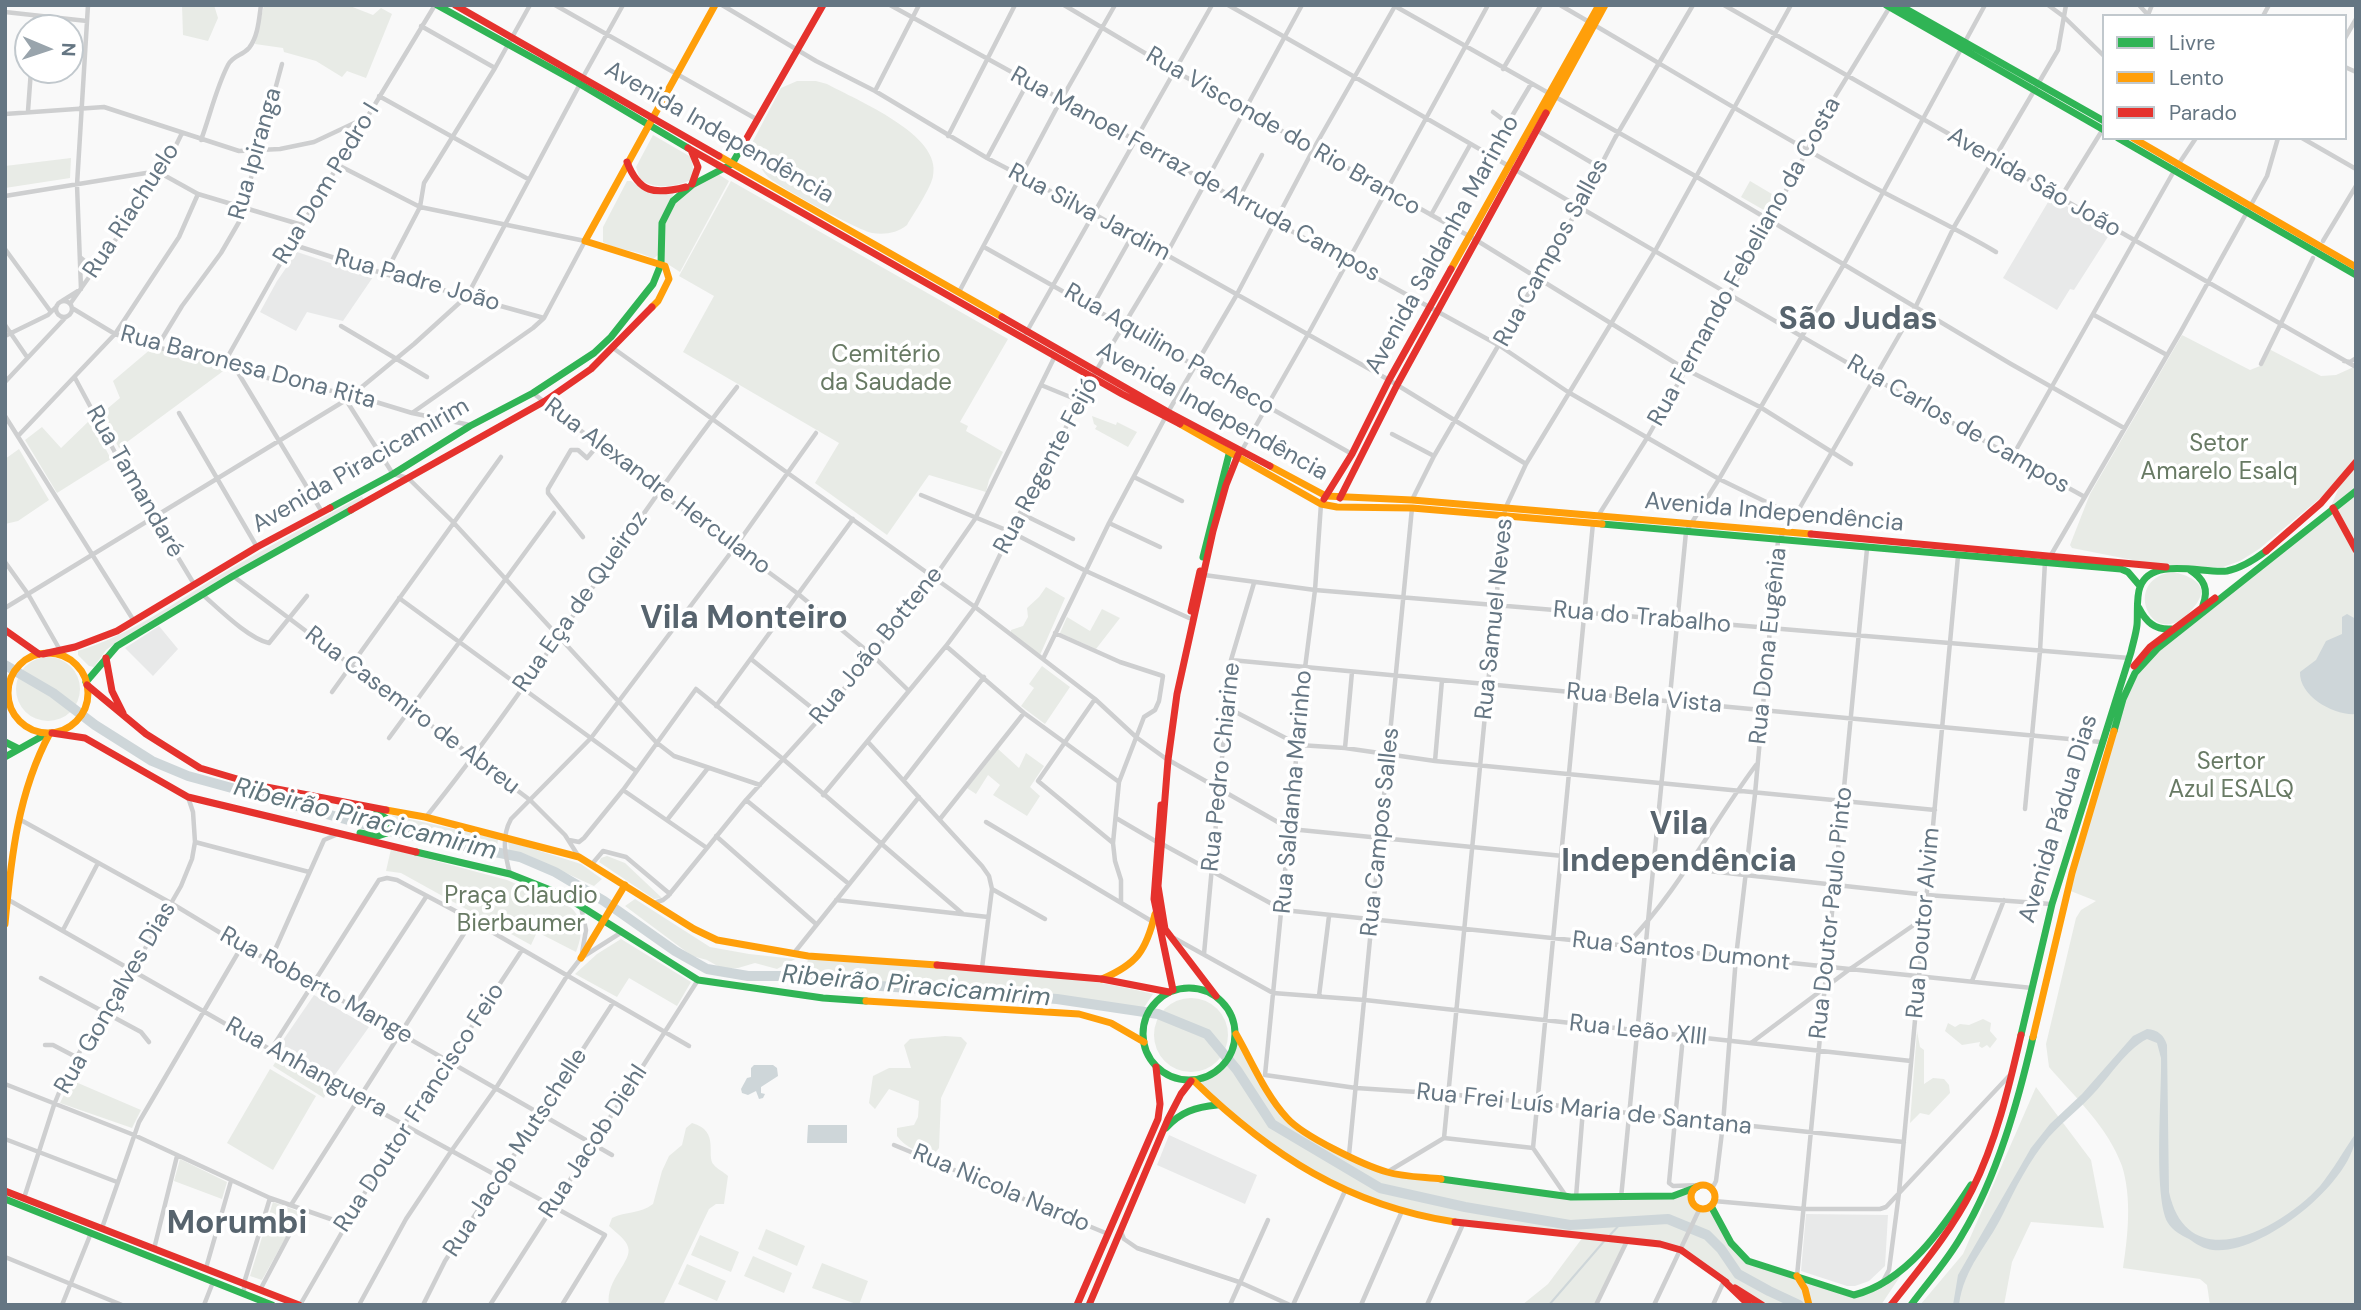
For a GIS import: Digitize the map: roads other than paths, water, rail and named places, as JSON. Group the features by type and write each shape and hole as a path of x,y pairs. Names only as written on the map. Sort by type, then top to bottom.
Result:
{"main road":[{"name":"Avenida Independência","path":"436,5 510,40"},
{"name":"Avenida Independência","path":"455,5 690,148 729,166 877,254 1167,414 1242,450 1324,500 1340,497 1687,529 1778,541 2122,569 2140,586"},
{"path":"661,264 584,241 715,5"},
{"path":"729,166 758,120 822,5"},
{"name":"Avenida Saldanha Marinho","path":"1324,500 1352,454 1389,380 1552,96 1599,5"},
{"name":"Avenida Saldanha Marinho","path":"1591,23 1605,5"},
{"path":"1899,5 1962,45"},
{"path":"1889,6 1962,45 2102,128"},
{"path":"2035,87 2102,120"},
{"name":"Avenida Saldanha Marinho","path":"1512,168 1538,131 1552,96"},
{"name":"Avenida Independência","path":"650,122 959,292 1055,356 1094,374"},
{"path":"2122,140 2356,267"},
{"path":"2136,140 2176,168"},
{"path":"627,162 634,179 645,187 673,190 692,185 698,174 698,166 690,148"},
{"name":"Avenida Piracicamirim","path":"62,653 104,638 134,621 257,547 365,490 470,426 533,393 600,348 653,285 661,264 662,223 673,201 692,185 729,166"},
{"path":"2248,209 2356,275"},
{"name":"Avenida Saldanha Marinho","path":"1337,507 1397,385 1438,312 1472,238"},
{"path":"877,254 948,292 959,292"},
{"name":"Avenida Piracicamirim","path":"87,684 117,646 233,576 545,401 601,360 650,311 667,287 668,271 661,264"},
{"path":"613,348 629,312"},
{"path":"600,348 601,360"},
{"name":"Avenida Independência","path":"1167,414 1232,456 1337,507 1436,503 1504,512"},
{"path":"470,426 470,443"},
{"path":"1191,431 1233,451 1242,450"},
{"path":"1242,450 1232,456 1196,585 1173,695 1158,886 1163,921 1168,934 1230,1013 1236,1034 1287,1119 1349,1156 1387,1172 1576,1197 1673,1196 1702,1187 1713,1192 1712,1204 1727,1238 1748,1261 1854,1295 1872,1292 1907,1266 1963,1198 1983,1166"},
{"path":"1166,759 1177,694 1232,456"},
{"path":"2140,586 2154,573 2168,567 2225,572 2242,566 2260,555 2318,508 2356,461"},
{"path":"365,490 365,498 370,501"},
{"path":"2333,491 2331,504 2356,550"},
{"name":"Avenida Pádua Dias","path":"1912,1303 1962,1236 1977,1208 1998,1154 2022,1085 2072,873 2123,699 2135,673 2146,659 2356,491"},
{"name":"Avenida Independência","path":"1687,529 1782,533 2168,567"},
{"path":"2123,699 2132,671 2141,656 2201,608 2281,551"},
{"path":"2008,559 2049,559 2051,555"},
{"path":"2188,569 2200,577 2205,585 2206,599 2201,608"},
{"name":"Avenida Pádua Dias","path":"1891,1305 1941,1242 1983,1166 2012,1073 2052,904 2101,742 2130,658 2140,586"},
{"path":"163,619 158,611 169,599"},
{"path":"2139,608 2146,621 2153,626 2166,630 2176,628"},
{"path":"5,630 27,647 42,654"},
{"path":"1144,1042 1120,1027 1079,1014 823,998 727,987 698,980 563,895 509,870 188,797 85,738 31,729 12,709 9,678 30,658 62,653 79,668 87,684 128,721 187,762 206,771 261,786 425,817 579,857 694,929 717,940 793,954 1102,979 1171,991 1203,989 1216,996"},
{"path":"106,658 113,691 128,721"},
{"path":"5,754 67,728 79,718 87,701 87,684"},
{"path":"5,700 9,691"},
{"path":"5,924 19,819 34,765 50,733"},
{"path":"5,742 19,749"},
{"path":"341,833 383,836 389,829 387,819 381,814 353,805"},
{"path":"1160,843 1154,885 1156,924 1171,991"},
{"path":"581,958 625,885"},
{"path":"1102,979 1128,968 1136,960 1156,924"},
{"path":"1171,991 1146,1017 1144,1042 1156,1067 1172,1078 1192,1081 1206,1078 1226,1063 1232,1054 1236,1034"},
{"path":"1077,1305 1158,1119 1160,1104 1156,1067"},
{"path":"1192,1081 1217,1105 1294,1163 1346,1191 1402,1211 1463,1224 1660,1244 1681,1250 1762,1305"},
{"path":"1089,1305 1175,1105 1192,1081"},
{"path":"1163,1133 1176,1116 1194,1107 1217,1105"},
{"path":"1702,1187 1692,1197 1694,1204 1700,1208 1712,1204"},
{"path":"5,1191 299,1305"},
{"path":"5,1199 272,1305"},
{"path":"91,1233 102,1228"},
{"path":"102,1228 106,1239"},
{"path":"1797,1276 1805,1289 1809,1305"},
{"path":"1724,1281 1749,1305"}],"street":[{"path":"81,289 76,185 88,5"},
{"name":"Rua Riachuelo","path":"201,140 226,67 235,56 251,45 257,30 261,5"},
{"name":"Rua Dom Pedro I","path":"223,365 290,244 436,5"},
{"path":"385,274 420,207 424,183 495,68 530,5"},
{"path":"555,5 758,120"},
{"path":"5,608 346,400 467,296 623,5"},
{"name":"Rua Silva Jardim","path":"722,5 987,158 1094,214 1389,380 1526,464"},
{"name":"Rua Manoel Ferraz de Arruda Campos","path":"890,5 1136,140 1347,263 1500,346 1568,392 1719,480 1795,516"},
{"path":"874,91 919,5"},
{"path":"948,135 1016,5"},
{"name":"Rua Visconde do Rio Branco","path":"1064,5 1175,71 1539,277 1685,369 1760,407 1851,464"},
{"path":"959,292 1115,5"},
{"path":"1026,335 1212,5"},
{"name":"Rua Carlos de Campos","path":"1228,5 1355,76 1728,296 2083,496"},
{"name":"Rua Regente Feijó","path":"824,795 975,607 1020,513 1094,374 1166,255 1302,5"},
{"path":"1242,450 1488,5"},
{"path":"1503,69 1541,5"},
{"path":"1560,5 1658,65 1884,192 1996,251"},
{"name":"Rua Campos Salles","path":"1349,1156 1412,504 1434,456 1457,421 1693,5"},
{"name":"Avenida São João","path":"1724,5 2356,366"},
{"name":"Rua Samuel Neves","path":"1444,1138 1504,512 1526,464 1655,251 1791,5"},
{"path":"1622,1198 1687,529 1719,480 1844,264 1985,5"},
{"path":"2048,5 2102,54"},
{"name":"Rua Dona Eugênia","path":"1702,1187 1714,1185 1716,1181 1723,1125 1736,957 1778,541 1916,306 1954,227 2060,44 2066,5"},
{"path":"1042,659 1167,414 1236,296 1314,148 1395,6 1697,177 2124,428"},
{"name":"Rua Fernando Febeliano da Costa","path":"1533,1148 1595,520 1647,438 1889,6"},
{"path":"2347,35 2356,19"},
{"path":"421,26 495,68"},
{"name":"Rua Ipiranga","path":"157,347 187,299 222,253 239,222 282,64"},
{"path":"987,158 1028,82"},
{"path":"27,111 30,84"},
{"path":"1493,112 1509,121 1531,85"},
{"path":"379,96 528,180"},
{"path":"5,114 104,107 239,151 314,142 365,118"},
{"path":"345,129 356,135"},
{"path":"1538,131 1599,167"},
{"path":"2061,197 2102,131"},
{"name":"Rua Riachuelo","path":"71,306 162,174 182,133"},
{"path":"2012,457 2176,168 2195,140"},
{"path":"2051,555 2167,355 2270,169 2277,140"},
{"path":"2305,140 2356,169"},
{"path":"1431,215 1470,145"},
{"path":"1238,200 1262,155"},
{"path":"338,165 420,207 584,241 544,318 412,413"},
{"path":"5,196 146,173 162,174 198,194 302,225"},
{"path":"2323,241 2356,186"},
{"path":"18,436 115,334 179,237 198,194"},
{"path":"1092,307 1132,236"},
{"name":"Rua Padre João","path":"290,244 385,274 544,318"},
{"name":"Rua Aquilino Pacheco","path":"984,247 1352,454"},
{"path":"5,249 49,314 66,317"},
{"path":"79,255 83,261 99,262"},
{"path":"2261,363 2314,258"},
{"name":"Rua Riachuelo","path":"62,301 81,289"},
{"path":"5,336 49,314 62,301 71,306 66,317 5,382"},
{"path":"57,306 56,312 59,316"},
{"name":"Rua Baronesa Dona Rita","path":"71,306 115,334 157,347 237,370 353,395 412,413 470,426"},
{"path":"2094,315 2167,355"},
{"path":"5,325 27,357"},
{"path":"341,326 427,377"},
{"path":"613,348 975,607 1095,699 1136,737 1166,759 1290,829 1927,895 2052,904"},
{"name":"Rua João Bottene","path":"654,903 663,901 670,894 746,800 822,716 934,578 975,519 1055,356"},
{"path":"2344,361 2350,362 2356,358"},
{"path":"237,370 322,512"},
{"name":"Rua Tamandaré","path":"75,378 194,584"},
{"path":"1041,385 1080,401"},
{"name":"Rua Eça de Queiroz","path":"425,817 473,758 556,636 737,387"},
{"name":"Rua Alexandre Herculano","path":"533,393 659,492 797,593 872,655 909,691"},
{"path":"346,400 393,474 408,478 453,522 656,742 674,755 760,785"},
{"path":"178,414 257,547"},
{"path":"5,416 134,621"},
{"path":"509,870 504,846 511,819 591,738 735,547 816,433"},
{"path":"1392,434 1434,456"},
{"path":"583,537 548,493 548,489 571,450 578,450 587,458 599,444"},
{"path":"332,692 501,457"},
{"path":"1134,477 1182,501"},
{"path":"921,495 1011,532 1086,571 1189,618"},
{"name":"Rua Saldanha Marinho","path":"1262,1077 1283,910 1324,500"},
{"path":"389,738 554,513"},
{"path":"1020,513 1073,539"},
{"path":"716,706 853,519"},
{"path":"1110,523 1160,547"},
{"name":"Rua Doutor Paulo Pinto","path":"1797,1276 1867,549"},
{"name":"Rua Doutor Alvim","path":"1879,1287 1889,1270 1899,1193 1958,556"},
{"path":"5,562 28,594 62,653"},
{"path":"2025,809 2040,651 2045,562"},
{"path":"1196,585 1199,577 1203,575"},
{"name":"Rua do Trabalho","path":"1203,575 1315,590 2130,658"},
{"name":"Rua Casemiro de Abreu","path":"233,576 530,800 569,840 579,857"},
{"name":"Rua Pedro Chiarine","path":"1201,953 1231,660 1254,583"},
{"path":"202,595 263,642 269,643 307,596"},
{"path":"399,598 636,771"},
{"path":"1055,633 1110,658 1163,676 1159,701 1155,710 1144,717 1119,782 1113,843 1121,880 1121,902"},
{"path":"946,646 1024,713 1119,782"},
{"path":"751,659 822,716"},
{"name":"Rua Bela Vista","path":"1231,660 2101,742"},
{"path":"1345,748 1352,672"},
{"path":"904,780 984,677"},
{"path":"1436,761 1442,680"},
{"path":"569,840 579,842 584,838 623,790 696,689 783,759 963,914"},
{"path":"1095,699 1038,781 1113,843"},
{"path":"1228,708 1299,745 1935,810"},
{"path":"940,820 1024,713"},
{"path":"868,743 989,876 992,889 982,968"},
{"path":"1626,946 1649,922 1757,765"},
{"path":"667,820 708,768"},
{"path":"623,790 707,848"},
{"name":"Rua Gonçalves Dias","path":"24,1198 54,1105 76,1057 172,903 192,859 195,842 193,812 188,797"},
{"path":"793,954 919,797"},
{"path":"746,800 849,884"},
{"path":"1116,818 1283,910"},
{"name":"Rua Roberto Mange","path":"19,819 172,903 242,946 542,1113 612,1155"},
{"path":"986,822 1156,924"},
{"path":"270,961 317,852 324,840 341,833"},
{"path":"716,836 816,924"},
{"path":"195,842 309,872"},
{"path":"592,864 603,851 626,857 670,894"},
{"path":"5,862 12,856"},
{"path":"63,930 98,863"},
{"path":"272,1048 379,880 387,878 397,880 472,921 690,1046"},
{"path":"992,889 1045,919"},
{"path":"354,1007 426,897"},
{"name":"Rua Anhanguera","path":"7,899 272,1048 357,1099 605,1235 562,1305"},
{"path":"836,900 988,918"},
{"path":"1972,981 2004,900"},
{"path":"581,907 586,930 581,958"},
{"name":"Rua Santos Dumont","path":"1283,910 2032,988"},
{"path":"1319,996 1329,916"},
{"path":"1751,1044 1850,969 1925,918"},
{"path":"291,1205 472,921"},
{"path":"359,1305 406,1220 568,976 581,958 622,932"},
{"path":"1168,934 1273,993"},
{"path":"102,1228 134,1135 242,946"},
{"name":"Rua Doutor Francisco Feio","path":"299,1305 405,1123 522,950"},
{"path":"1190,964 1193,955 1201,953"},
{"path":"41,978 141,1032 149,1042"},
{"name":"Rua Jacob Diehl","path":"490,1305 698,980"},
{"name":"Rua Leão XIII","path":"1273,993 1365,1000 1911,1061"},
{"name":"Rua Jacob Mutschelle","path":"423,1305 445,1261 612,1003"},
{"path":"1683,1036 1670,1185 1702,1187"},
{"path":"45,1045 53,1045 76,1057"},
{"path":"1712,1204 1804,1209 1886,1207 2012,1073"},
{"name":"Rua Frei Luís Maria de Santana","path":"1262,1077 1904,1142"},
{"path":"5,1084 134,1135 270,1198 345,1224"},
{"path":"1576,1197 1583,1109"},
{"path":"1387,1172 1444,1138 1533,1148 1566,1196"},
{"path":"5,1139 117,1182"},
{"name":"Rua Nicola Nardo","path":"894,1145 1108,1234"},
{"path":"154,1249 177,1156"},
{"path":"205,1268 231,1181"},
{"path":"1121,1231 1124,1239 1137,1248 1239,1282 1292,1305 1346,1191"},
{"path":"244,1294 244,1283 270,1198"},
{"path":"1654,1305 1700,1208"},
{"path":"260,1290 303,1209"},
{"path":"1362,1305 1402,1211"},
{"path":"1230,1305 1268,1220"},
{"path":"1427,1305 1463,1224"},
{"path":"62,1305 91,1233"},
{"path":"1596,1305 1627,1241"},
{"path":"5,1257 122,1305"},
{"path":"1713,1305 1724,1281"},
{"path":"204,1305 213,1282"}],"waterway":[{"name":"Ribeirão Piracicamirim","path":"5,665 53,693 95,725 152,761 188,776 385,830 520,857 555,872 604,901 675,951 707,969 748,976 805,976 881,986 1057,999 1158,1014 1207,1034 1237,1070 1272,1124 1380,1188 1465,1207 1570,1225 1668,1219 1707,1235 1721,1249 1738,1274 1799,1305"},
{"path":"1610,1235 1622,1222"},
{"path":"1549,1305 1606,1239"}],"district":[{"name":"São Judas","path":"1858,321"},
{"name":"Vila Monteiro","path":"744,620"},
{"name":"Vila Independência","path":"1679,844"},
{"name":"Morumbi","path":"237,1225"}],"park label":[{"name":"Cemitério da Saudade","path":"886,370"},
{"name":"Setor Amarelo Esalq","path":"2219,459"},
{"name":"Sertor Azul ESALQ","path":"2231,777"},
{"name":"Praça Claudio Bierbaumer","path":"521,911"}]}
